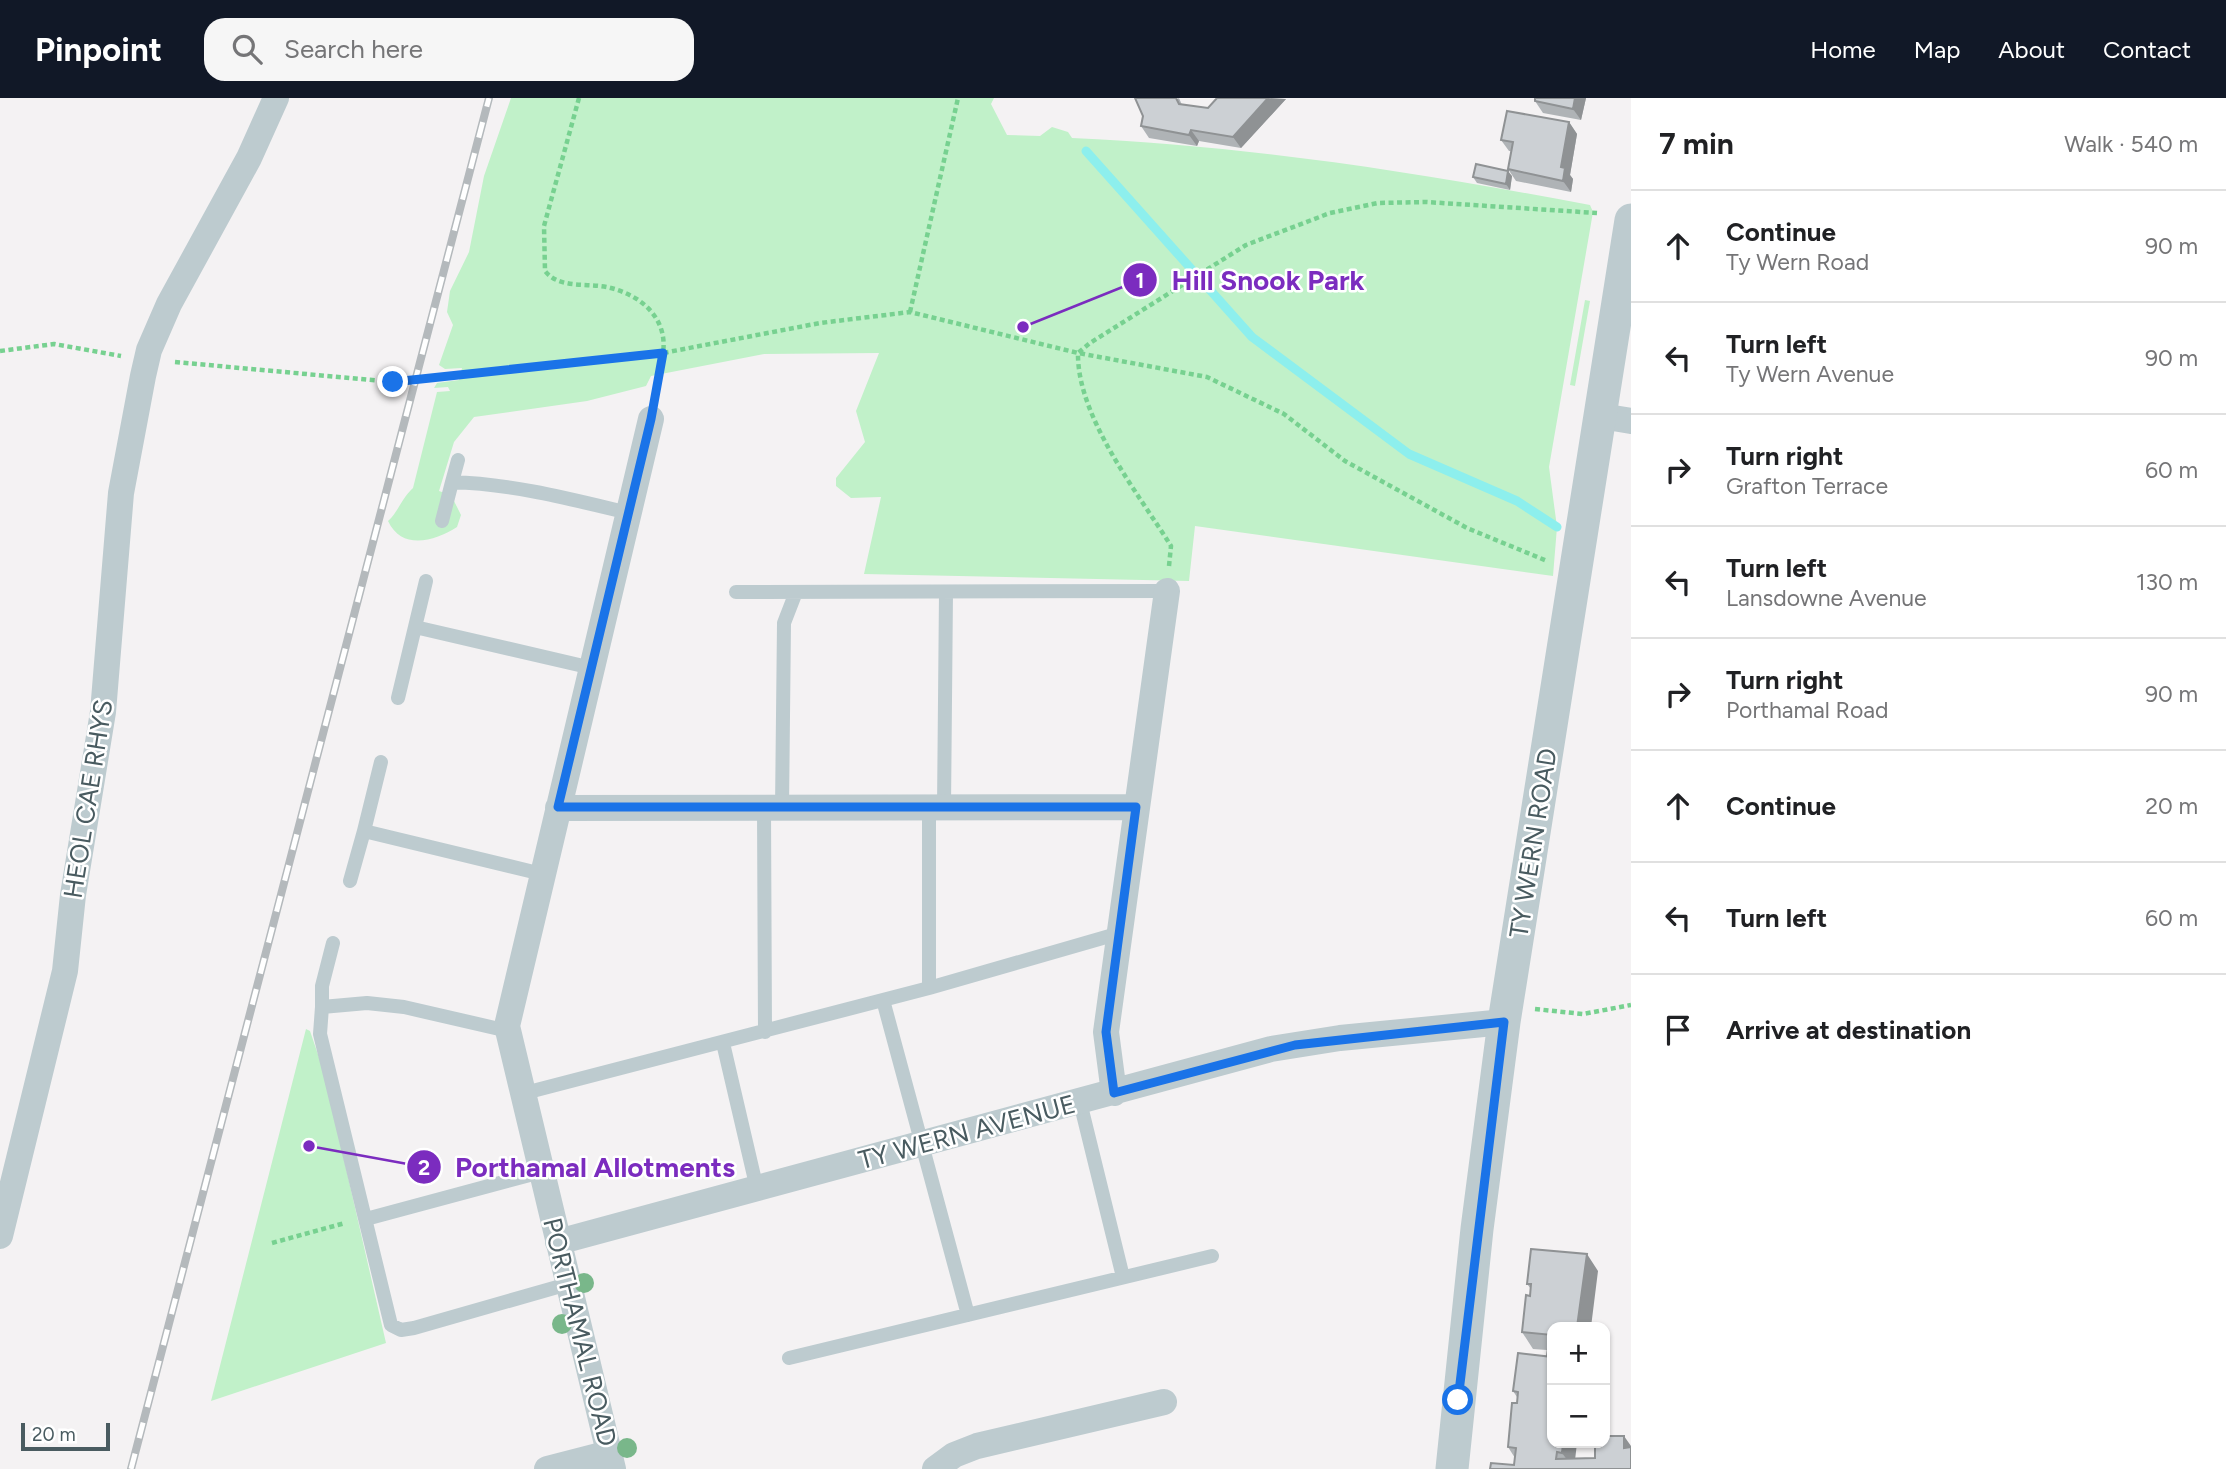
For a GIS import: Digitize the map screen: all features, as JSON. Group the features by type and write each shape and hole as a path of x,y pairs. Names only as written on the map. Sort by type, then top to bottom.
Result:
{"street":[{"name":"HEOL CAE RHYS","path":"0,1236 65,971 73,895 103,712 121,493 136,358 244,168 276,98"},
{"name":"TY WERN ROAD","path":"1452,1469 1477,1229 1616,418 1631,220"},
{"name":"PORTHAMAL ROAD","path":"611,1461 508,1031 542,874 651,419"},
{"path":"1114,1093 1106,1032 1167,591"},
{"path":"558,807 1136,807"},
{"name":"TY WERN AVENUE","path":"558,1242 1295,1045 1514,1015"},
{"path":"936,1469 954,1455 977,1446 1164,1402"},
{"path":"547,1469 611,1461"}],"lane":[{"path":"442,521 458,460"},
{"path":"452,482 491,484 546,493 629,513"},
{"path":"398,698 426,581"},
{"path":"736,592 1167,591"},
{"path":"765,1032 773,809 784,623 796,592"},
{"path":"929,988 946,592"},
{"path":"415,627 592,668"},
{"path":"350,881 381,762"},
{"path":"363,831 542,874"},
{"path":"521,1094 929,988 1119,933"},
{"path":"333,943 322,986 320,1034 391,1325 401,1330 568,1284"},
{"path":"883,1000 968,1315"},
{"path":"322,1007 367,1003 404,1007 508,1031"},
{"path":"723,1043 757,1189"},
{"path":"1080,1102 1123,1277"},
{"path":"366,1219 541,1172"},
{"path":"789,1358 1212,1255"}],"path":[{"path":"579,98 544,226 545,271 558,282 613,288 653,312 662,327 665,340 651,419"},
{"path":"910,312 958,98"},
{"path":"1078,353 1246,245 1330,213 1378,203 1426,202 1597,213"},
{"path":"175,362 393,382 663,353 820,323 910,312 1078,353 1207,377 1284,414 1345,461 1467,528 1555,565"},
{"path":"0,351 54,344 136,358"},
{"path":"1078,353 1078,367 1086,395 1101,433 1171,546 1167,591"},
{"path":"1514,1015 1583,1014 1631,1005"},
{"path":"272,1243 366,1219"}],"green space":[{"path":"511,98 994,98 991,104 1007,135 1040,136 1052,127 1068,132 1072,138 1203,147 1332,162 1590,205 1593,212 1549,467 1557,527 1553,576 1195,526 1189,581 864,574 881,497 851,498 836,486 836,478 865,442 856,411 879,353 764,354 651,376 646,386 587,401 474,417 454,442 439,491 451,495 461,515 457,527 429,539 410,540 402,537 388,521 413,488 437,392 450,391 448,387 434,388 437,383 459,380 462,368 445,369 439,365 453,325 447,312 450,291 469,252 484,176"},
{"path":"1585,300 1590,301 1575,386 1570,385"},
{"path":"306,1029 310,1031 324,1072 386,1343 211,1401"}],"building":[{"path":"1135,98 1176,98 1179,104 1208,108 1217,98 1268,98 1233,137 1191,130 1189,135 1141,126 1143,116"},
{"path":"1535,98 1575,98 1573,109 1535,101"},
{"path":"1507,111 1569,122 1561,167 1565,168 1563,181 1508,169 1513,142 1501,140"},
{"path":"1476,164 1508,171 1506,184 1473,177"},
{"path":"1531,1249 1587,1254 1578,1322 1547,1322 1547,1334 1522,1332 1526,1295 1530,1296 1531,1284 1527,1284"},
{"path":"1518,1353 1547,1356 1547,1448 1562,1448 1562,1453 1557,1452 1556,1459 1595,1458 1595,1448 1610,1448 1610,1436 1624,1436 1624,1448 1631,1447 1631,1469 1490,1469 1491,1463 1514,1465 1516,1448 1508,1447 1512,1403 1517,1403 1518,1392 1513,1391"}],"waterway":[{"path":"1086,151 1252,337 1409,454 1517,501 1557,527"}],"railway":[{"path":"131,1469 489,98"}],"place":[{"name":"Hill Snook Park","path":"1023,327"},
{"name":"Porthamal Allotments","path":"309,1146"}],"route":[{"path":"393,382 663,353 651,419 558,807 1136,807 1106,1032 1106,1052 1114,1093 1271,1049 1340,1038 1504,1022 1458,1400"}]}
